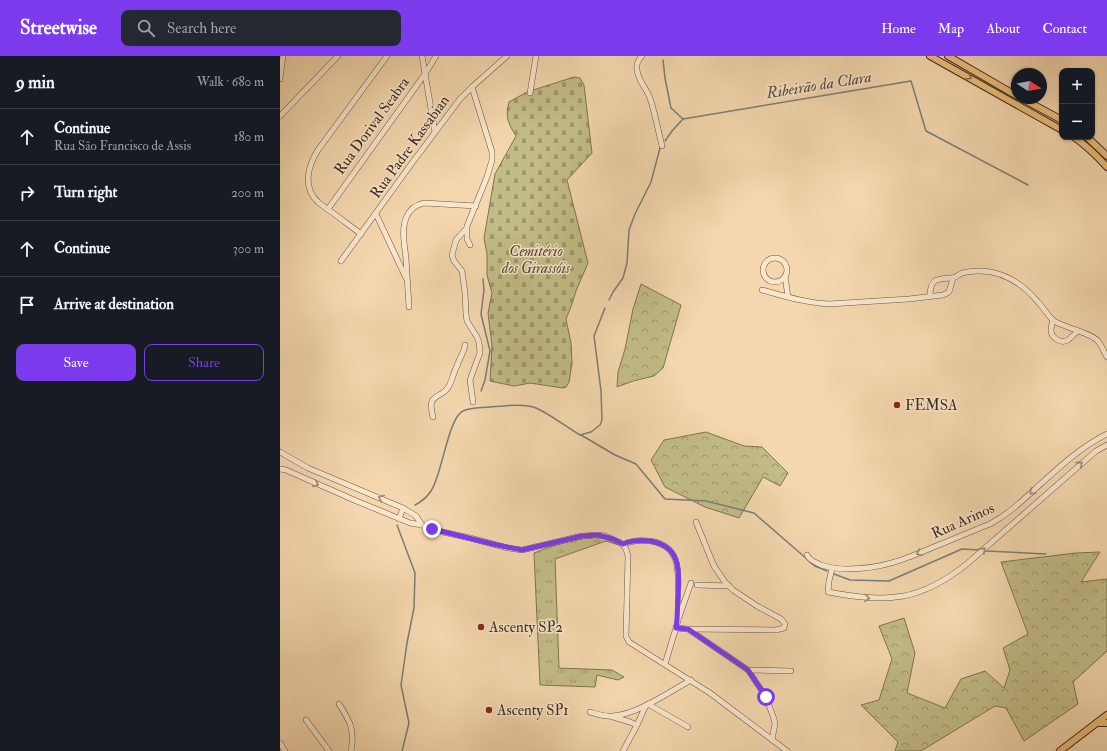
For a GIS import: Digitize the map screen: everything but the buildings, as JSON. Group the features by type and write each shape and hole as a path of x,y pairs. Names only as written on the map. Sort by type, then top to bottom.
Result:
{"main road":[{"path":"948,56 1011,93"},
{"path":"932,57 1059,128"},
{"path":"1032,104 1059,118"},
{"path":"1078,140 1091,150 1107,167"},
{"path":"1090,140 1107,156"},
{"path":"1060,751 1107,715"},
{"path":"1097,724 1107,723"}],"street":[{"path":"280,79 283,56"},
{"path":"280,116 338,56"},
{"path":"361,234 318,202 310,190 308,178 310,166 318,150 387,56"},
{"path":"422,56 435,132"},
{"name":"Rua Dorival Seabra","path":"328,209 425,74 436,56"},
{"name":"Rua Padre Kassabian","path":"342,261 456,103 507,56"},
{"path":"530,92 536,56"},
{"path":"642,56 637,63 637,70 640,80 650,98 662,146"},
{"path":"472,87 492,152 490,167 476,206 466,229 456,240 452,255 462,273 467,321 479,342 480,353 470,380 473,402"},
{"path":"409,306 404,225 408,214 418,204 424,202 476,206"},
{"path":"376,214 407,281"},
{"path":"466,229 467,239 470,245"},
{"path":"785,276 779,281 771,282 763,273 764,265 768,260 776,258 782,261 786,268 785,276 788,297"},
{"path":"930,296 930,290 933,283 941,278 954,278 961,274 976,271 990,272 1005,276 1024,288 1035,298 1053,320 1077,332 1096,339 1107,357"},
{"path":"762,290 788,297 830,304 909,299 943,295 949,292 954,278"},
{"path":"1053,320 1052,334 1059,340 1068,340 1077,332"},
{"path":"433,417 431,408 432,401 448,388 464,352 465,345"},
{"name":"Rua Arinos","path":"807,555 808,558 814,562 832,569 864,568 884,565 916,554 990,524 1001,518 1085,447 1107,434"},
{"name":"Rua Arinos","path":"832,569 828,592 851,596 886,598 902,596 917,593 937,584 954,575 1096,451 1107,445"},
{"path":"280,452 308,468 403,508 416,516 422,525"},
{"path":"280,468 410,523 503,546 522,550 576,537 598,535 613,539 623,544 628,556 627,639 633,645 691,680 727,705 787,751"},
{"path":"399,518 403,508"},
{"path":"676,628 776,630 784,628 785,626 784,622 729,586 719,575 696,522"},
{"path":"623,544 637,540 656,542 669,548 677,562 678,620"},
{"path":"665,664 690,583"},
{"path":"697,586 729,586"},
{"path":"688,629 748,670 762,691 772,712 775,723 772,740"},
{"path":"748,670 791,671"},
{"path":"610,717 647,705 691,680"},
{"path":"338,704 353,732 351,751"},
{"path":"623,751 647,705"},
{"path":"647,705 688,727"},
{"path":"590,712 637,725"},
{"path":"306,720 329,751"},
{"path":"280,743 286,751"}],"green space":[{"name":"Cemitério dos Girassóis","path":"574,77 580,78 584,85 592,153 567,180 588,263 566,319 571,343 572,363 569,382 566,387 563,388 530,383 514,386 490,381 492,346 488,313 492,293 487,275 487,254 484,238 495,174 516,136 507,116 509,102 527,92"},
{"path":"641,284 681,305 663,368 654,376 617,387 618,372 625,349 633,309"},
{"path":"706,432 744,446 762,447 788,473 780,486 763,477 739,518 705,507 665,487 651,460 664,440"},
{"path":"602,537 619,545 606,541 555,559 559,668 612,670 624,677 618,680 597,675 595,687 540,685 534,553 567,542"},
{"path":"1100,552 1081,582 1107,579 1107,651 1073,682 1078,704 1024,741 1006,708 995,706 921,751 895,751 898,742 861,705 879,700 892,659 879,626 904,618 915,653 907,693 945,708 961,679 985,671 1004,688 1010,670 1003,648 1028,634 1001,562 1076,553"}],"waterway":[{"name":"Ribeirão da Clara","path":"663,60 671,108 683,119 665,141"},
{"name":"Ribeirão da Clara","path":"683,119 911,81 926,131 1028,185"},
{"name":"Ribeirão da Clara","path":"609,300 623,278 627,263 629,230 635,214 651,182 660,148"},
{"path":"481,391 485,380 490,351 481,314 484,290 483,279"},
{"name":"Ribeirão da Clara","path":"415,505 424,499 431,491 439,473 453,424 463,411 473,408 520,405 531,406 547,414 580,435 591,432 600,425 602,420 601,391 594,336 605,308"},
{"path":"581,435 615,455 636,464 665,499 706,501 754,513 807,559"},
{"path":"397,525 415,573 414,608 401,685 409,723 402,751"},
{"path":"834,574 850,580 889,581 962,549 980,550"},
{"path":"986,551 1046,554"},
{"path":"811,563 827,571"}],"place":[{"name":"FEMSA","path":"897,405"},
{"name":"Ascenty SP2","path":"481,627"},
{"name":"Ascenty SP1","path":"489,710"}],"route":[{"path":"432,529 522,550 582,536 598,535 605,536 623,544 630,541 645,540 656,542 669,548 677,562 678,571 678,620 676,628 688,629 748,670 766,697"}]}
